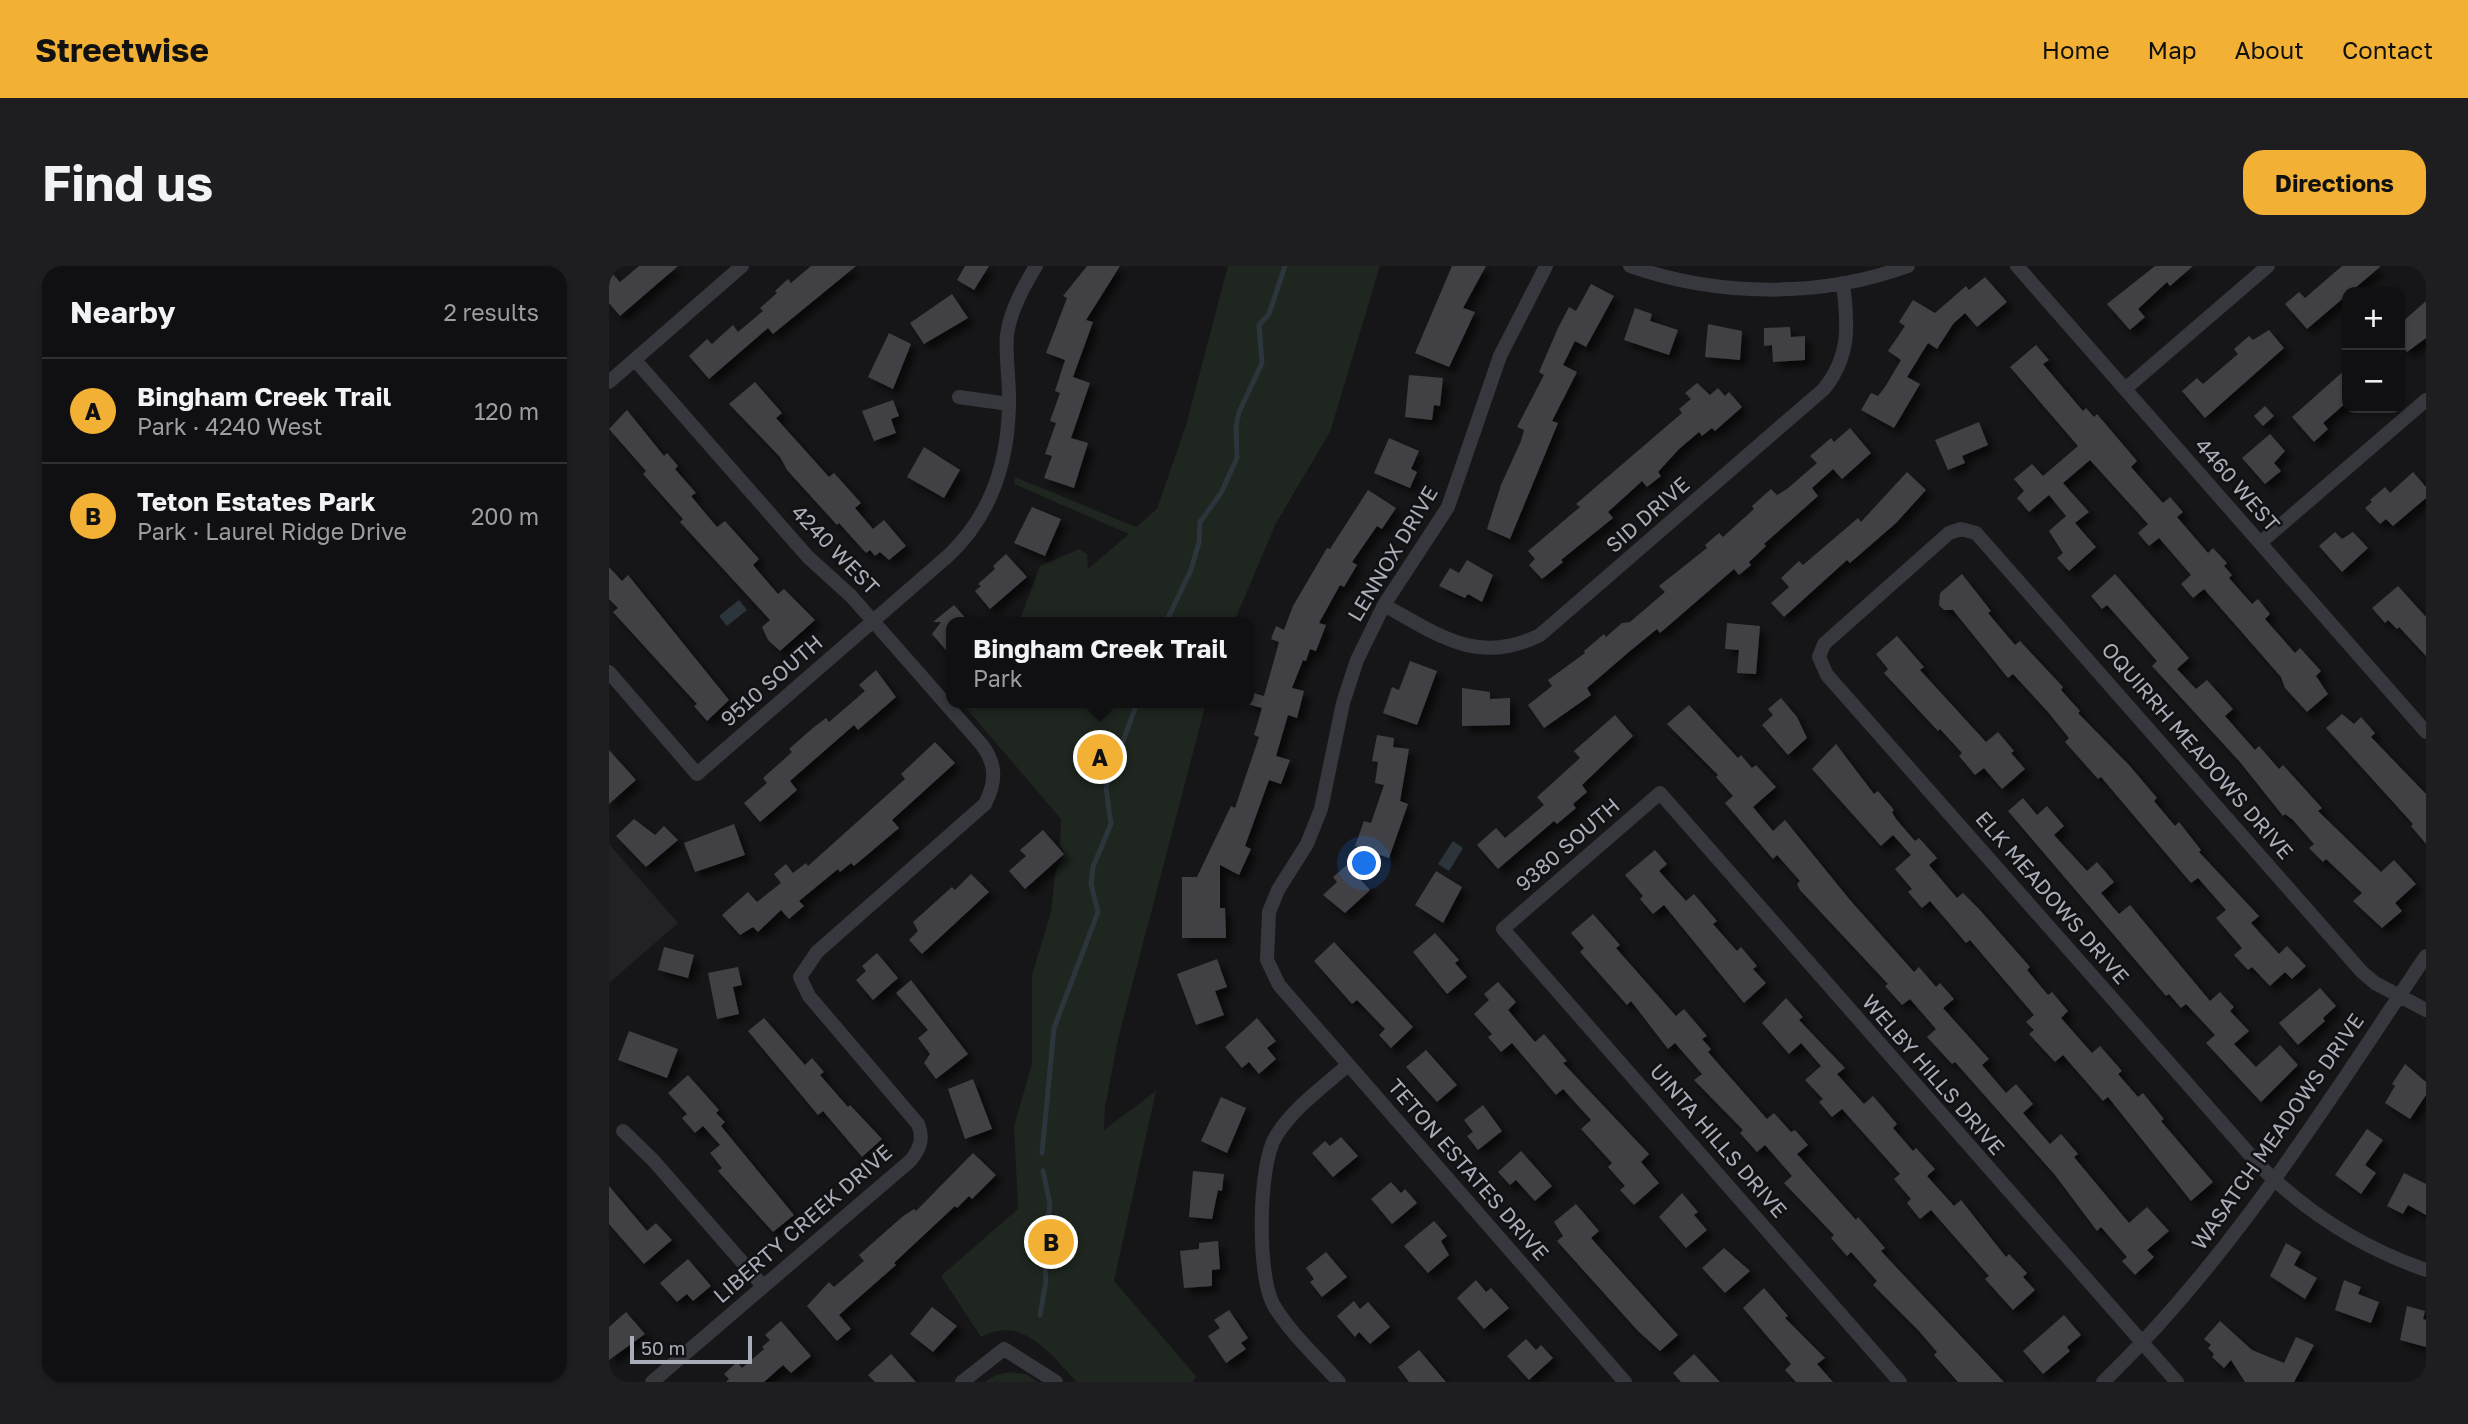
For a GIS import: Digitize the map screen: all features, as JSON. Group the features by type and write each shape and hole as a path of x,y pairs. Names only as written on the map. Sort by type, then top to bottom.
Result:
{"street":[{"path":"609,382 742,266"},
{"name":"9510 SOUTH","path":"609,672 697,774 949,555 981,519 992,498 1002,462 1009,404 1007,335 1013,311 1036,266"},
{"name":"LENNOX DRIVE","path":"1279,985 1267,960 1269,912 1316,824 1328,783 1343,703 1357,660 1384,605 1448,507 1500,356 1546,266"},
{"path":"1630,266 1677,279 1743,289 1799,288 1843,283 1908,266"},
{"name":"4460 WEST","path":"2017,266 2426,732"},
{"path":"2125,389 2269,266"},
{"name":"SID DRIVE","path":"1384,605 1447,639 1474,648 1515,645 1540,635 1824,390 1840,366 1848,338 1843,283"},
{"name":"4240 WEST","path":"635,359 808,558 851,596 946,704"},
{"path":"958,397 1009,404"},
{"path":"2260,543 2426,400"},
{"name":"OQUIRRH MEADOWS DRIVE","path":"1967,530 1983,539 2363,972 2375,983 2399,995"},
{"name":"ELK MEADOWS DRIVE","path":"1967,530 1949,533 1828,639 1819,657 1822,667 2275,1181 2349,1235 2426,1270"},
{"name":"4240 WEST","path":"950,708 982,745 993,764 994,776"},
{"name":"LIBERTY CREEK DRIVE","path":"652,1382 909,1161 922,1139 913,1116 809,996 800,977 817,952 985,804 994,776"},
{"name":"9380 SOUTH","path":"1503,929 1660,793"},
{"name":"WELBY HILLS DRIVE","path":"1660,793 2177,1382"},
{"name":"UINTA HILLS DRIVE","path":"1503,929 1900,1382"},
{"name":"WASATCH MEADOWS DRIVE","path":"2103,1382 2196,1284 2275,1181 2426,956"},
{"name":"TETON ESTATES DRIVE","path":"1279,985 1625,1382"},
{"path":"2399,995 2426,1010"},
{"path":"1339,1382 1273,1304 1265,1283 1261,1256 1267,1158 1274,1138 1292,1113 1348,1065"},
{"path":"623,1130 653,1160 763,1286"},
{"path":"962,1382 1004,1349 1056,1382"}],"shaded area":[{"path":"1228,266 1380,266 1330,432 1276,523 1236,617 1021,617 1040,566 1079,549 1087,554 1088,569 1129,534 1014,484 1015,477 1136,527 1157,509 1186,425"},
{"path":"739,600 747,610 727,626 719,616"},
{"path":"966,708 1205,708 1119,1035 1105,1107 1104,1130 1156,1091 1114,1281 1196,1376 1193,1382 1077,1382 1046,1350 1023,1334 996,1331 981,1337 941,1276 1018,1209 1014,1126 1032,1064 1032,975 1051,912 1055,874 1064,852 1060,846 1061,819"},
{"path":"1453,841 1463,848 1449,871 1438,864"},
{"path":"609,844 678,923 609,983"},
{"path":"1010,1372 1026,1374 1038,1382 985,1382 996,1375"}],"building":[{"path":"639,266 678,266 620,316 609,303 609,270 620,282"},
{"path":"811,266 856,266 773,334 768,328 709,379 689,356 707,339 712,344 733,325 738,332 763,311 760,308 788,279 791,283"},
{"path":"965,266 989,266 974,290 957,280"},
{"path":"1087,266 1120,266 1086,320 1093,322 1073,377 1090,383 1071,438 1088,443 1074,488 1044,478 1052,456 1045,454 1056,423 1050,421 1060,393 1055,391 1065,360 1046,353 1067,298 1063,296"},
{"path":"1452,266 1486,266 1463,308 1475,312 1449,367 1415,353"},
{"path":"2155,266 2193,266 2170,286 2167,282 2138,309 2145,317 2130,330 2107,304"},
{"path":"2342,266 2381,266 2356,287 2342,287 2342,299 2307,329 2285,304 2299,292 2305,298"},
{"path":"1985,277 2007,302 1977,327 1965,313 1953,324 1937,349 1928,343 1907,377 1920,384 1894,428 1861,410 1871,393 1878,396 1901,360 1888,351 1905,326 1899,322 1913,300 1935,313 1966,286 1969,290"},
{"path":"1591,284 1614,296 1586,347 1575,341 1563,365 1577,372 1552,421 1558,423 1510,539 1487,529 1501,485 1521,441 1524,430 1517,427 1544,375 1539,372 1558,328 1569,307 1576,311"},
{"path":"952,294 968,318 924,344 910,323"},
{"path":"2426,301 2426,338 2407,352 2405,349 2405,320"},
{"path":"1635,308 1652,314 1650,321 1678,330 1669,355 1624,340"},
{"path":"1708,324 1742,331 1740,360 1705,357"},
{"path":"1790,327 1791,337 1805,336 1805,360 1773,362 1772,345 1764,346 1764,328"},
{"path":"2269,330 2284,348 2205,418 2182,391 2197,378 2203,384 2238,354 2234,349 2249,336 2253,340"},
{"path":"889,333 911,344 893,389 868,377"},
{"path":"2036,345 2049,360 2043,364 2083,411 2086,408 2094,417 2097,414 2137,461 2131,467 2163,503 2170,497 2183,512 2177,517 2208,553 2213,548 2227,563 2224,566 2232,575 2229,578 2252,604 2258,599 2270,614 2265,619 2295,653 2300,648 2321,671 2316,676 2328,694 2307,712 2285,688 2281,677 2204,589 2193,598 2181,584 2191,575 2159,538 2149,546 2138,533 2148,524 2090,460 2063,483 2089,512 2075,523 2096,547 2069,571 2057,558 2063,553 2049,531 2066,516 2049,495 2029,512 2017,498 2024,491 2014,479 2032,464 2043,476 2078,446 2010,367"},
{"path":"2342,372 2342,406 2323,423 2328,429 2314,442 2292,417"},
{"path":"1409,375 1443,378 1440,406 1434,405 1432,420 1405,417"},
{"path":"755,382 782,413 776,418 829,477 834,473 861,503 855,508 873,529 884,520 906,546 889,560 880,552 875,556 870,550 866,553 839,523 837,525 787,470 780,457 729,404"},
{"path":"1697,383 1710,395 1718,388 1725,396 1729,392 1742,407 1715,431 1712,428 1702,436 1699,432 1679,449 1658,472 1661,476 1647,487 1642,481 1608,512 1613,518 1542,579 1529,565 1535,559 1528,551 1580,507 1576,504 1682,413 1679,409 1691,399 1685,393"},
{"path":"893,400 899,416 891,419 896,433 874,441 862,411"},
{"path":"2265,406 2274,416 2263,426 2254,416"},
{"path":"627,410 664,456 667,453 678,466 675,469 696,493 691,496 717,527 725,521 759,559 753,565 778,594 784,589 815,620 780,651 768,640 762,627 770,620 680,522 683,519 643,474 646,471 609,429"},
{"path":"1979,422 1988,445 1962,456 1965,463 1948,470 1935,440"},
{"path":"1850,428 1871,453 1842,479 1833,469 1812,488 1818,496 1764,544 1766,546 1749,562 1751,565 1739,575 1734,569 1660,633 1657,629 1587,688 1591,695 1544,728 1528,705 1552,686 1548,680 1585,653 1584,651 1604,634 1606,637 1622,623 1630,622 1665,592 1659,586 1707,548 1705,545 1719,533 1723,537 1754,509 1752,506 1771,489 1777,495 1787,489 1817,463 1810,456 1831,438 1834,442"},
{"path":"2270,434 2285,451 2274,463 2281,471 2265,484 2242,458"},
{"path":"1389,438 1419,451 1411,469 1417,472 1410,488 1374,473"},
{"path":"924,447 960,470 944,498 907,477"},
{"path":"1907,472 1926,490 1896,523 1850,563 1847,560 1784,617 1771,603 1789,587 1781,578 1799,561 1803,565 1858,518 1861,522"},
{"path":"2413,472 2426,487 2426,498 2393,526 2386,519 2380,524 2365,508 2372,502 2370,500 2385,487 2390,493"},
{"path":"1368,490 1396,508 1382,529 1377,526 1352,562 1357,565 1344,587 1340,585 1319,623 1326,625 1316,651 1310,649 1306,661 1303,660 1292,688 1304,691 1297,718 1288,715 1276,756 1290,760 1281,784 1269,780 1245,846 1251,849 1239,875 1220,865 1220,908 1225,908 1226,938 1182,938 1182,877 1197,877 1231,806 1235,808 1259,737 1254,735 1262,708 1254,706 1254,693 1264,696 1279,642 1271,639 1276,626 1284,630 1293,606 1327,548 1330,549"},
{"path":"1032,507 1061,519 1045,556 1014,543"},
{"path":"2335,532 2342,539 2353,532 2368,548 2342,572 2319,546"},
{"path":"1006,554 1027,577 990,609 975,591 981,586 978,584 995,569 993,566"},
{"path":"1467,560 1493,575 1482,602 1468,594 1465,598 1439,586 1450,568 1459,573"},
{"path":"609,567 622,581 628,575 729,700 707,721 694,706 697,704 613,612 618,608 609,599"},
{"path":"1962,574 1991,611 1988,613 2015,645 2020,641 2063,687 2061,690 2080,711 2078,713 2129,765 2157,798 2154,801 2175,826 2179,822 2201,850 2199,852 2259,916 2251,923 2279,954 2287,946 2306,966 2292,979 2285,972 2270,986 2252,967 2248,970 2234,955 2242,948 2216,918 2226,910 2198,878 2191,883 2101,777 2098,779 2065,742 2069,738 2048,712 2013,674 2008,678 1953,610 1944,610 1939,605 1940,593"},
{"path":"2115,574 2189,658 2177,669 2196,689 2207,680 2233,709 2225,716 2255,750 2259,746 2279,769 2283,765 2322,808 2318,811 2381,872 2394,860 2416,884 2395,903 2402,911 2382,928 2353,901 2362,893 2326,859 2323,862 2309,848 2314,844 2293,820 2285,814 2283,816 2240,762 2152,666 2157,661 2107,605 2102,609 2091,596"},
{"path":"2398,586 2426,617 2426,656 2399,627 2397,629 2388,620 2385,623 2372,608"},
{"path":"954,605 965,617 946,617 946,650 932,634 941,622 933,622"},
{"path":"1727,623 1760,626 1756,674 1737,673 1739,650 1725,649"},
{"path":"1897,636 1924,667 1920,670 1986,742 1998,732 2014,751 2011,753 2025,769 2002,789 1984,768 1975,775 1959,756 1962,753 1884,673 1888,669 1876,654"},
{"path":"1410,661 1437,671 1417,725 1383,713 1392,687 1399,690"},
{"path":"876,670 896,697 858,730 854,725 790,781 797,790 760,822 744,803 767,783 763,778 792,752 789,749 814,727 826,718 829,722 865,691 859,685"},
{"path":"1462,688 1490,692 1490,699 1510,698 1510,725 1462,726"},
{"path":"1781,698 1797,717 1807,738 1788,755 1762,725 1773,715 1768,709"},
{"path":"1689,705 1738,758 1741,755 1752,768 1756,765 1776,787 1753,807 1773,831 1785,820 1850,900 1914,972 1919,967 1936,987 1940,983 1954,999 1943,1008 1989,1059 1982,1065 2006,1093 2016,1084 2033,1104 2023,1113 2050,1144 2061,1134 2078,1154 2074,1157 2129,1223 2147,1207 2169,1231 2147,1250 2154,1257 2135,1275 2122,1261 2127,1257 2101,1227 2097,1231 2055,1175 1955,1062 1952,1064 1927,1037 1936,1029 1910,999 1902,1005 1885,986 1888,984 1800,890 1797,884 1800,881 1777,855 1773,859 1725,803 1733,796 1716,777 1718,775 1667,724"},
{"path":"2342,714 2354,724 2361,717 2375,733 2371,737 2426,794 2426,844 2411,826 2413,824 2326,728"},
{"path":"1615,715 1633,736 1582,785 1587,792 1573,804 1576,808 1557,824 1554,821 1498,869 1477,845 1496,828 1505,838 1544,805 1537,797 1580,758 1574,751"},
{"path":"1377,735 1394,738 1393,747 1409,749 1400,801 1408,804 1389,858 1355,846 1364,821 1371,823 1384,785 1375,783 1378,762 1372,761"},
{"path":"935,742 955,763 892,820 899,828 854,866 851,863 840,872 838,869 799,901 804,906 789,919 781,910 758,932 753,927 740,935 722,915 748,892 757,902 781,883 774,874 786,864 793,873 806,863 808,866 905,779 901,774"},
{"path":"1836,744 1874,794 1878,791 1894,810 1892,812 1896,819 1915,841 1919,838 1937,858 1929,865 1957,898 1963,893 1979,909 2030,967 2027,970 2048,995 2052,992 2068,1011 2061,1018 2092,1053 2100,1046 2122,1071 2118,1074 2138,1097 2143,1093 2164,1119 2161,1121 2213,1182 2191,1201 2108,1097 2103,1101 2063,1055 2055,1062 2029,1034 2034,1030 2026,1022 2034,1015 1970,940 1966,943 1930,901 1922,908 1908,892 1912,889 1895,869 1911,855 1893,835 1881,846 1812,769"},
{"path":"609,750 636,780 609,804"},
{"path":"2023,798 2037,815 2047,806 2064,826 2054,835 2087,871 2097,862 2114,882 2101,893 2119,914 2130,905 2210,1001 2220,992 2234,1007 2230,1011 2249,1031 2234,1044 2256,1067 2280,1045 2298,1065 2261,1102 2206,1043 2215,1035 2186,1004 2181,1008 2169,994 2166,996 2008,811"},
{"path":"634,819 655,835 664,826 678,840 646,867 616,836"},
{"path":"734,824 745,855 695,872 684,843"},
{"path":"1043,830 1064,854 1025,889 1009,871 1026,856 1020,850"},
{"path":"1655,850 1667,864 1659,871 1686,901 1694,894 1717,921 1713,924 1737,951 1741,947 1757,966 1753,969 1766,983 1744,1003 1664,905 1653,914 1640,899 1643,896 1625,875"},
{"path":"1347,865 1370,890 1345,913 1323,895 1337,882 1333,877"},
{"path":"1436,871 1462,887 1443,923 1415,905"},
{"path":"971,874 989,892 922,954 909,940 918,931 913,922 952,887 955,890"},
{"path":"1593,914 1620,945 1616,948 1676,1016 1684,1009 1707,1036 1702,1039 1711,1049 1708,1052 1767,1119 1774,1113 1791,1132 1795,1130 1808,1145 1797,1154 1885,1248 1881,1251 2004,1382 1958,1382 1934,1355 1937,1352 1918,1330 1873,1285 1877,1281 1851,1252 1847,1256 1831,1238 1834,1235 1784,1183 1792,1176 1765,1145 1757,1152 1740,1133 1743,1130 1694,1080 1702,1074 1675,1043 1668,1049 1631,1001 1627,1005 1580,952 1584,948 1571,933"},
{"path":"1435,933 1459,960 1455,963 1467,977 1447,994 1413,952"},
{"path":"1334,942 1413,1027 1391,1048 1379,1035 1385,1029 1357,1000 1352,1004 1314,961"},
{"path":"664,947 694,955 688,978 658,970"},
{"path":"877,953 898,978 873,1000 856,980 866,971 862,966"},
{"path":"1217,959 1227,987 1215,991 1224,1015 1196,1025 1177,974"},
{"path":"738,967 742,985 733,987 739,1014 717,1019 708,973"},
{"path":"911,980 968,1054 936,1079 924,1063 930,1054 918,1038 928,1030 896,993"},
{"path":"1498,982 1516,1002 1508,1010 1535,1042 1544,1034 1567,1061 1563,1063 1649,1154 1641,1162 1659,1183 1634,1205 1620,1190 1625,1186 1608,1167 1612,1163 1581,1129 1591,1120 1563,1089 1556,1095 1512,1043 1501,1052 1488,1037 1492,1034 1474,1014 1489,1000 1484,994"},
{"path":"2320,988 2336,1006 2323,1018 2325,1021 2298,1045 2279,1023"},
{"path":"1786,998 1803,1017 1799,1020 1845,1068 1837,1074 1864,1104 1873,1096 1897,1124 1893,1128 1913,1151 1916,1148 1935,1169 1927,1176 1954,1206 1961,1200 2006,1257 2009,1254 2027,1273 2023,1277 2035,1290 2013,1310 1985,1279 1989,1276 1931,1210 1920,1219 1907,1203 1911,1199 1894,1179 1900,1174 1842,1109 1832,1117 1819,1102 1823,1099 1805,1080 1821,1066 1801,1043 1789,1054 1762,1023"},
{"path":"764,1018 805,1065 812,1058 824,1072 820,1075 848,1107 850,1105 882,1139 862,1157 823,1111 818,1115 748,1031"},
{"path":"1257,1018 1276,1041 1267,1048 1276,1059 1259,1074 1249,1062 1242,1068 1225,1047"},
{"path":"629,1031 678,1049 667,1078 618,1060"},
{"path":"1426,1050 1457,1085 1437,1102 1406,1067"},
{"path":"2405,1064 2426,1082 2426,1095 2410,1119 2385,1103 2395,1086 2392,1084"},
{"path":"688,1075 719,1110 716,1113 725,1122 721,1126 794,1215 773,1232 718,1171 722,1168 710,1153 720,1145 703,1126 695,1133 682,1118 687,1114 668,1093"},
{"path":"973,1079 992,1129 965,1139 948,1089"},
{"path":"1221,1097 1246,1108 1227,1153 1201,1141"},
{"path":"1483,1105 1502,1131 1478,1150 1467,1136 1473,1132 1464,1120"},
{"path":"2367,1129 2383,1140 2365,1165 2376,1173 2361,1194 2335,1175"},
{"path":"1341,1137 1358,1156 1333,1177 1312,1153 1325,1141 1330,1146"},
{"path":"1521,1151 1552,1186 1535,1201 1516,1180 1510,1185 1498,1172"},
{"path":"973,1153 996,1175 972,1199 969,1196 957,1208 955,1206 894,1263 896,1265 839,1315 851,1329 837,1341 807,1306 829,1282 834,1287 864,1261 859,1255 902,1217 914,1209 916,1211"},
{"path":"1193,1171 1224,1174 1222,1191 1218,1190 1212,1219 1189,1217"},
{"path":"2404,1173 2426,1184 2426,1215 2408,1205 2403,1214 2387,1206"},
{"path":"1391,1182 1401,1193 1405,1189 1417,1203 1392,1224 1371,1199"},
{"path":"609,1186 647,1231 656,1223 672,1240 644,1264 609,1224"},
{"path":"1682,1193 1698,1212 1694,1215 1707,1230 1686,1248 1659,1217"},
{"path":"1576,1204 1599,1231 1591,1238 1678,1335 1660,1351 1638,1331 1557,1241 1563,1236 1554,1222"},
{"path":"1434,1221 1447,1236 1441,1241 1449,1255 1428,1273 1404,1246"},
{"path":"1218,1241 1220,1269 1212,1270 1212,1286 1184,1288 1180,1251 1199,1249 1199,1243"},
{"path":"2286,1243 2301,1252 2294,1265 2317,1278 2305,1299 2270,1276"},
{"path":"1724,1248 1750,1271 1725,1293 1702,1268"},
{"path":"1326,1252 1347,1277 1322,1297 1310,1282 1314,1279 1306,1268"},
{"path":"688,1259 711,1286 693,1301 687,1294 677,1302 660,1283"},
{"path":"1476,1280 1486,1292 1491,1288 1509,1308 1484,1329 1457,1298"},
{"path":"2344,1280 2361,1287 2358,1294 2379,1302 2371,1323 2335,1310"},
{"path":"1764,1288 1788,1316 1785,1318 1825,1358 1817,1364 1833,1382 1796,1382 1785,1370 1791,1364 1743,1308"},
{"path":"1354,1301 1360,1309 1368,1302 1390,1327 1370,1344 1359,1332 1355,1337 1337,1316"},
{"path":"2407,1306 2425,1311 2423,1319 2426,1320 2426,1347 2400,1340"},
{"path":"932,1307 957,1326 933,1352 910,1334"},
{"path":"1229,1310 1248,1338 1241,1343 1246,1349 1226,1363 1208,1336 1220,1328 1214,1320"},
{"path":"626,1312 645,1334 609,1360 609,1327"},
{"path":"2064,1315 2081,1335 2067,1347 2070,1351 2043,1374 2023,1351"},
{"path":"781,1321 811,1356 791,1373 783,1365 764,1382 726,1382 729,1379 724,1374 737,1362 742,1368 764,1349 762,1347 770,1340 765,1335"},
{"path":"2220,1321 2252,1350 2284,1363 2296,1337 2314,1345 2294,1382 2245,1382 2231,1360 2224,1368 2212,1357 2214,1354 2208,1348 2211,1345 2204,1339"},
{"path":"1526,1339 1536,1350 1541,1345 1553,1358 1529,1380 1507,1356"},
{"path":"1419,1350 1446,1382 1409,1382 1398,1367"},
{"path":"891,1354 916,1382 875,1382 868,1375"},
{"path":"1694,1354 1720,1382 1681,1382 1673,1373"}],"waterway":[{"path":"1168,617 1191,570 1199,542 1200,522 1221,493 1237,458 1236,427 1239,412 1262,363 1259,325 1269,314 1285,266"},
{"path":"1042,1153 1054,1028 1098,912 1091,884 1093,867 1111,824 1106,788 1135,708"},
{"path":"1040,1315 1046,1281 1044,1254 1050,1204 1043,1171"}],"place":[{"name":"Bingham Creek Trail","path":"1100,757"},
{"name":"Teton Estates Park","path":"1051,1242"}]}
